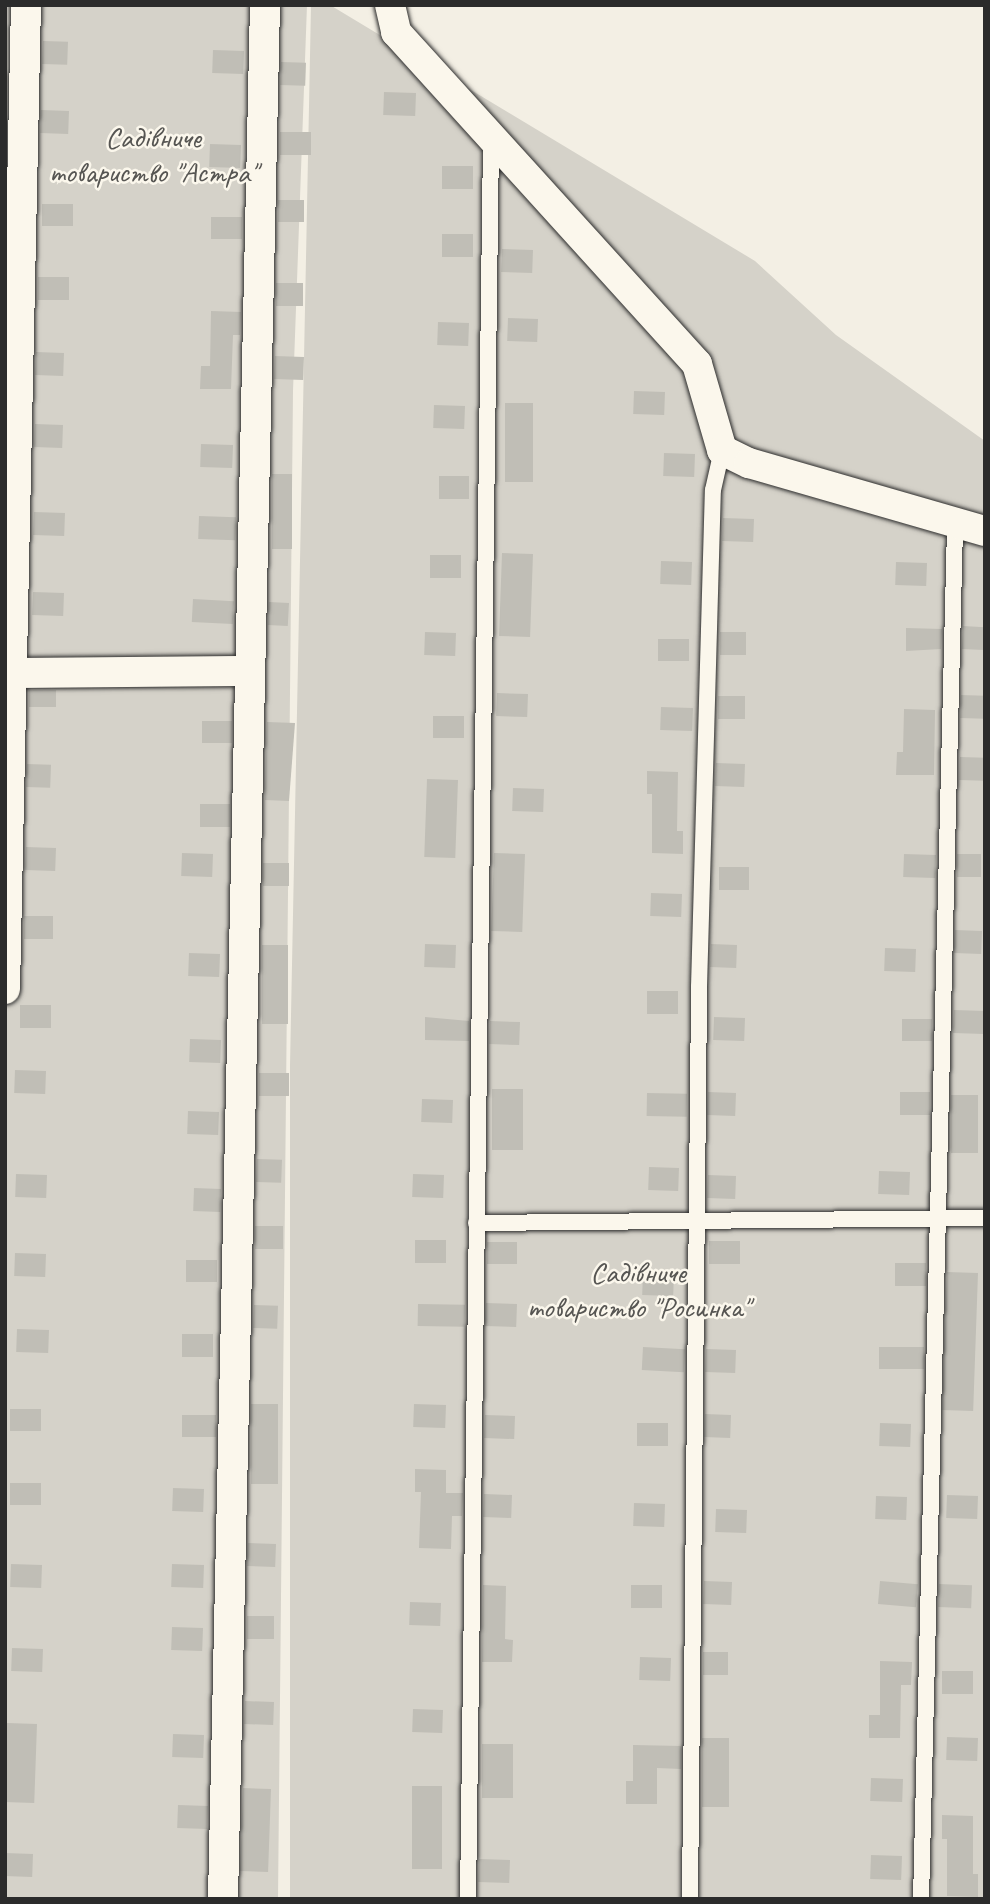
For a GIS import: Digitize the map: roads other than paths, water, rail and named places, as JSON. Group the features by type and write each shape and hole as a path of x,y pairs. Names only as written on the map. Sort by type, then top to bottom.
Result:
{"street":[{"path":"5,989 8,673 26,5"},
{"path":"223,1899 265,5"},
{"path":"390,5 396,32 697,365 722,450 750,463 985,531"},
{"path":"8,673 250,671"}],"lane":[{"path":"468,1899 491,134"},
{"path":"690,1899 699,1219 699,987 713,490 722,450"},
{"path":"921,1899 955,524"},
{"path":"476,1223 985,1218"}],"park label":[{"name":"Садівниче товариство \"Астра\"","path":"153,154"},
{"name":"Садівниче товариство \"Росинка\"","path":"638,1289"}]}
